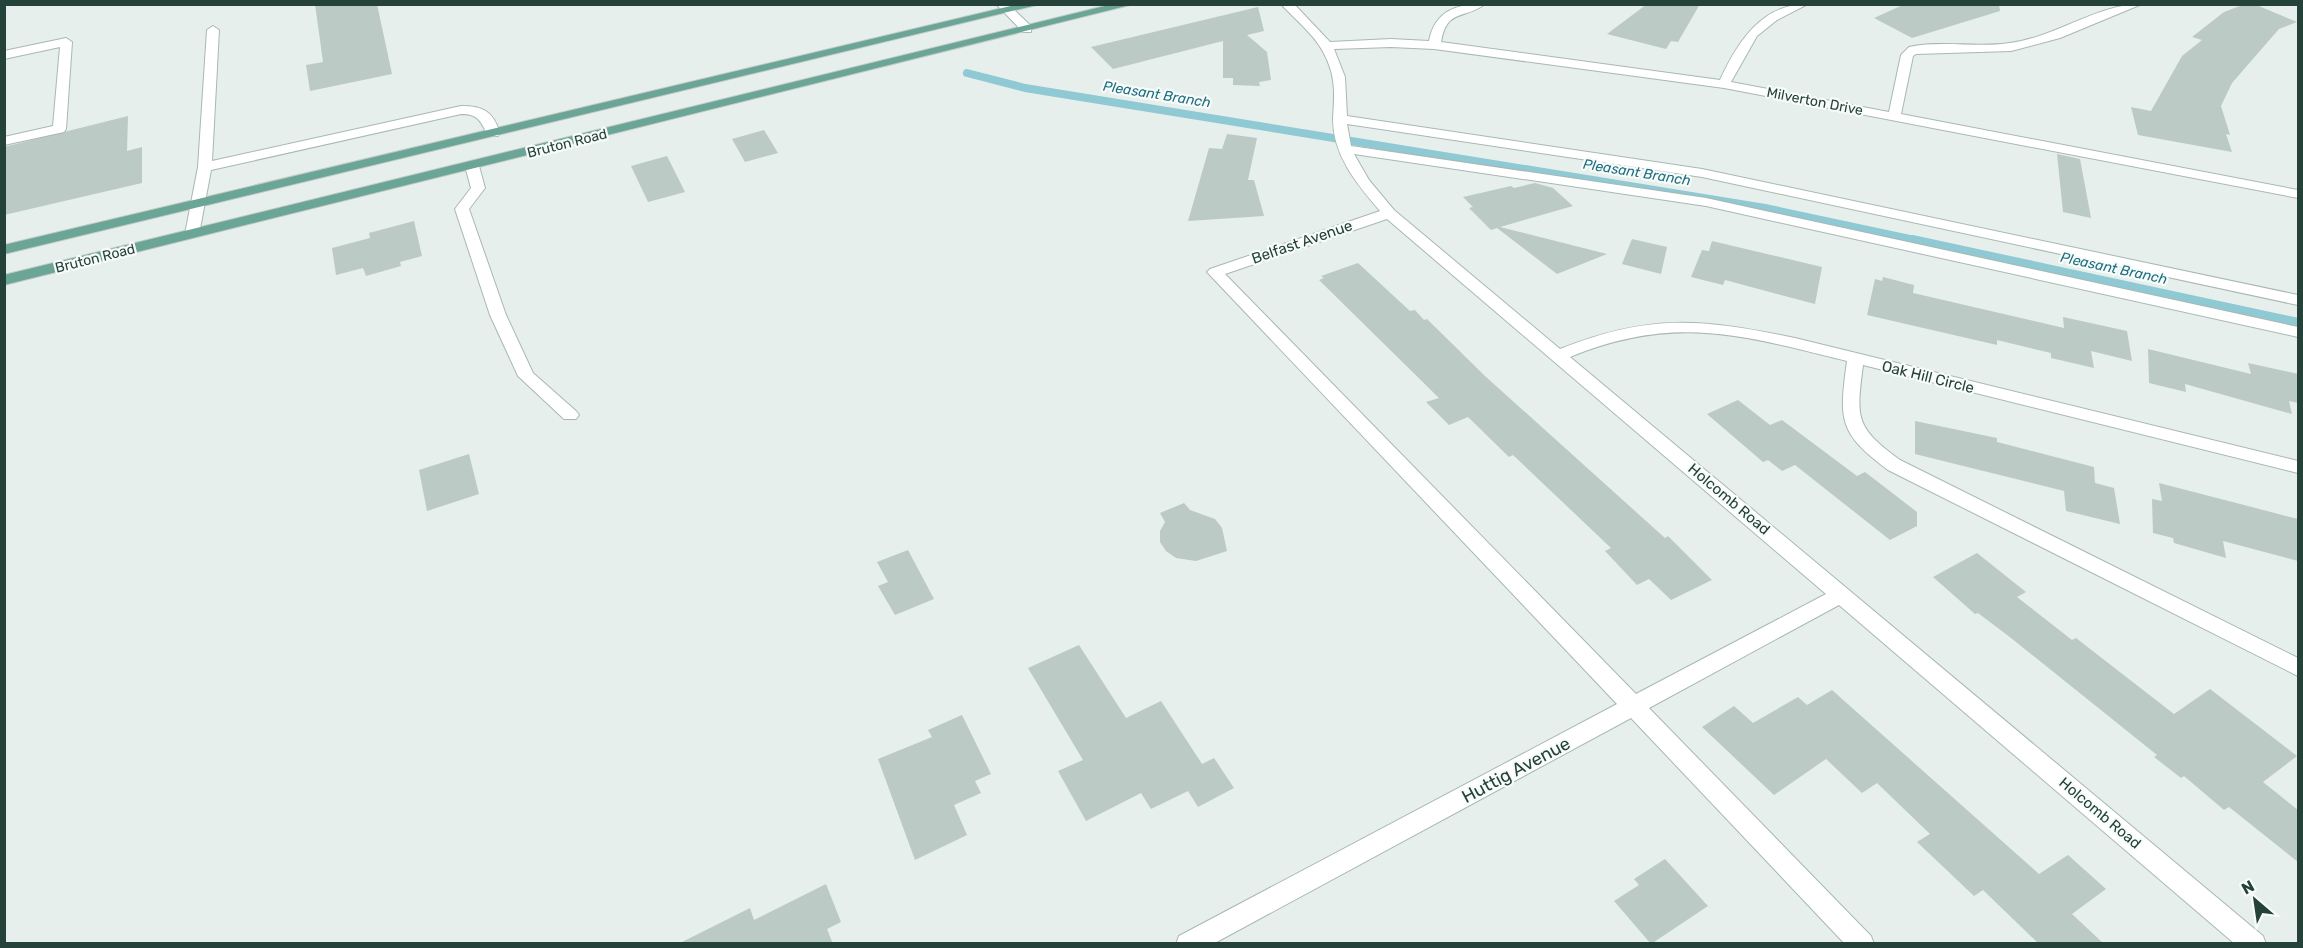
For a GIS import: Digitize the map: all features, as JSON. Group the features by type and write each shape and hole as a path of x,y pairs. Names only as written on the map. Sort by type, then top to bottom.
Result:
{"main road":[{"name":"Bruton Road","path":"4,250 1005,8 1036,4"},
{"name":"Bruton Road","path":"4,280 1129,4"},
{"path":"493,133 502,159"}],"street":[{"name":"Holcomb Road","path":"1286,4 1309,22 1327,46 1338,73 1340,123 1345,150 1364,182 1389,213 1843,594 2254,944"},
{"path":"1434,45 1437,25 1446,16 1480,4"},
{"path":"1724,84 1743,42 1762,24 1803,4"},
{"path":"1894,117 1907,55 1913,50 2011,47 2056,35 2137,4"},
{"path":"1005,8 1027,29"},
{"path":"192,234 206,167 213,30"},
{"path":"4,54 66,42 59,129 4,141"},
{"name":"Milverton Drive","path":"1327,46 1391,43 1434,45 1724,84 2298,194"},
{"path":"206,167 460,110 474,110 489,119 493,133"},
{"path":"1340,123 1702,173 2298,300"},
{"path":"1345,150 1706,202 2298,332"},
{"path":"472,166 478,188 462,209 498,315 526,376 570,415"},
{"name":"Belfast Avenue","path":"1389,213 1215,272 1633,708"},
{"name":"Oak Hill Circle","path":"1558,356 1598,339 1672,326 1713,327 1795,343 2298,467"},
{"path":"1855,359 1849,414 1854,431 1894,465 2298,667"},
{"name":"Huttig Avenue","path":"1188,944 1843,594"},
{"path":"1633,708 1862,944"}],"building":[{"path":"315,4 377,4 392,74 310,91 306,65 323,62"},
{"path":"1647,4 1700,4 1678,42 1671,41 1666,49 1607,34"},
{"path":"1905,4 1999,4 2000,11 1912,38 1874,18"},
{"path":"2245,4 2254,4 2297,22 2279,29 2232,83 2221,106 2230,135 2226,134 2232,152 2138,135 2131,107 2151,111 2182,56 2202,40 2192,37 2224,12"},
{"path":"1258,7 1264,31 1247,35 1267,52 1271,80 1259,82 1260,86 1233,85 1233,78 1223,78 1223,41 1113,69 1091,47"},
{"path":"128,116 127,151 142,147 142,183 4,215 4,147"},
{"path":"764,130 778,153 745,162 732,139"},
{"path":"1227,134 1257,138 1248,180 1254,180 1264,216 1188,221 1209,148 1222,149"},
{"path":"2057,154 2080,159 2091,218 2063,212"},
{"path":"667,156 685,192 648,202 631,166"},
{"path":"1535,183 1553,188 1573,206 1500,227 1607,254 1557,274 1497,228 1491,230 1469,208 1473,207 1463,197"},
{"path":"414,221 422,256 400,262 401,266 366,276 363,268 336,275 332,248 370,238 369,233"},
{"path":"1632,239 1667,247 1661,274 1622,264"},
{"path":"1712,241 1822,267 1815,304 1725,280 1723,285 1691,277 1702,250 1709,251"},
{"path":"1358,263 1410,311 1415,310 1424,320 1427,319 1485,376 1665,538 1668,536 1712,580 1671,600 1649,579 1637,585 1605,551 1611,548 1513,455 1509,457 1468,417 1449,425 1426,402 1439,398 1319,280 1324,278 1321,276"},
{"path":"1883,277 1914,285 1913,293 2064,328 2063,317 2127,331 2132,361 2091,351 2094,368 2051,358 2051,353 1997,340 1997,345 1867,315 1875,279 1882,281"},
{"path":"2148,349 2251,374 2248,363 2298,374 2298,403 2289,401 2292,414 2185,384 2186,392 2149,383"},
{"path":"1738,400 1770,425 1782,420 1857,476 1865,472 1917,512 1917,526 1890,540 1795,465 1782,471 1768,460 1763,462 1707,414"},
{"path":"1915,421 1997,438 1997,442 2094,467 2095,483 2114,488 2120,524 2066,511 2064,491 1915,454"},
{"path":"469,454 479,494 427,511 419,470"},
{"path":"2159,483 2298,519 2298,561 2223,541 2226,558 2174,543 2173,538 2153,533 2152,499 2162,501"},
{"path":"1184,503 1190,510 1215,519 1222,528 1227,551 1196,561 1176,558 1166,551 1160,542 1160,531 1165,522 1160,513"},
{"path":"908,550 934,599 895,615 878,586 888,582 877,562"},
{"path":"1977,553 2026,592 2017,597 2072,640 2076,638 2174,714 2210,689 2297,756 2263,782 2298,810 2298,862 2229,807 2224,810 2184,776 2181,778 2154,757 2157,755 2011,638 1978,613 1975,614 1933,577"},
{"path":"1079,645 1126,718 1161,701 1202,764 1214,758 1234,788 1198,807 1188,791 1151,809 1141,793 1086,821 1058,771 1083,760 1028,668"},
{"path":"1832,690 2039,874 2068,855 2106,889 2072,914 2104,944 2039,944 1983,890 1974,896 1917,842 1930,834 1877,783 1862,793 1826,759 1774,795 1702,727 1734,706 1753,723 1798,697 1807,705"},
{"path":"962,715 991,774 975,781 981,793 954,805 967,835 915,860 878,759 932,737 928,730"},
{"path":"1665,859 1708,906 1651,944 1614,901 1639,885 1634,879"},
{"path":"826,884 841,922 827,929 833,944 678,944 750,908 754,920"}],"waterway":[{"name":"Pleasant Branch","path":"967,73 1025,88 1765,208 1919,241"},
{"name":"Pleasant Branch","path":"1912,240 2298,323"}]}
